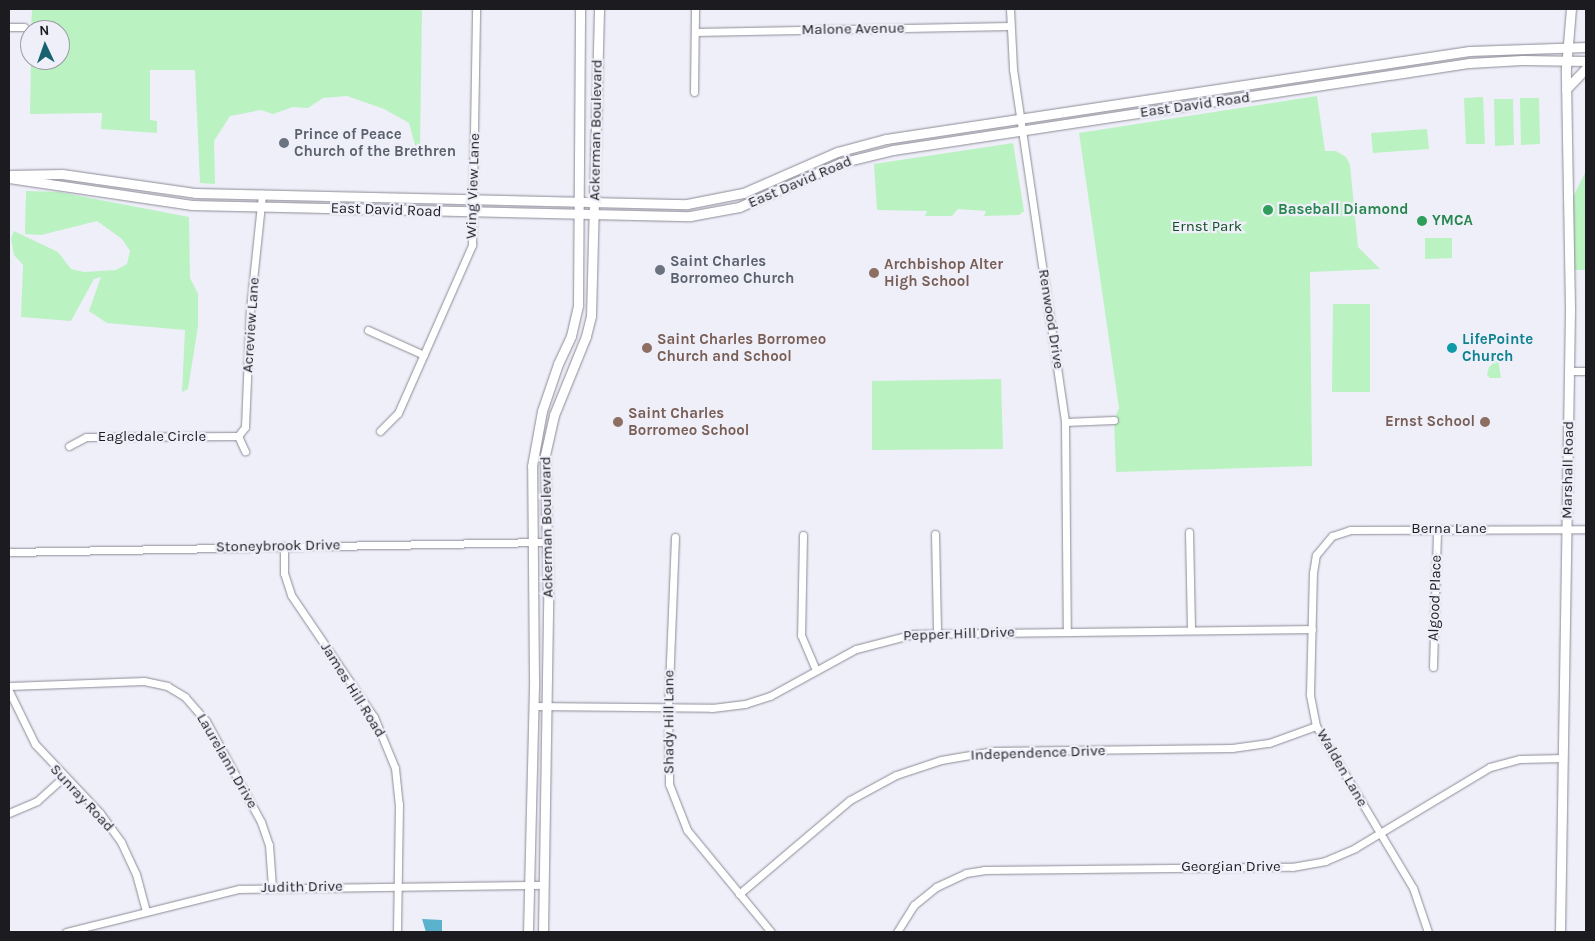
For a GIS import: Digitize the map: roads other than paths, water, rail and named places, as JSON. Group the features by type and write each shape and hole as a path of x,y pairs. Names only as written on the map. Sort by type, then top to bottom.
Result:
{"street":[{"name":"Wing View Lane","path":"380,431 398,413 468,258 475,200 476,9"},
{"name":"Ackerman Boulevard","path":"528,932 533,706 530,505 535,440 558,364 576,321 580,216 578,202 580,9"},
{"name":"Ackerman Boulevard","path":"543,932 546,707 545,455 554,415 589,327 595,202 599,9"},
{"path":"694,92 695,9"},
{"name":"Renwood Drive","path":"1010,9 1010,26 1020,119 1065,422 1067,632"},
{"name":"Marshall Road","path":"1560,932 1570,371 1566,89 1571,9"},
{"name":"Malone Avenue","path":"695,32 1010,26"},
{"name":"East David Road","path":"9,176 62,174 206,193 687,204 715,200 749,191 813,161 860,144 1468,51 1586,47"},
{"name":"East David Road","path":"9,176 165,203 259,208 665,217 717,213 762,199 825,169 856,158 1022,131 1469,64 1586,61"},
{"path":"1566,89 1586,68"},
{"path":"1246,85 1248,98"},
{"path":"206,193 220,198 244,199 259,208"},
{"name":"Acreview Lane","path":"238,436 245,427 250,309 259,249 259,208 262,194"},
{"path":"368,330 424,355"},
{"path":"1570,371 1586,371"},
{"path":"1065,422 1114,420"},
{"path":"238,436 245,451"},
{"name":"Eagledale Circle","path":"69,446 86,437 238,436"},
{"name":"Algood Place","path":"1433,667 1437,529"},
{"name":"Berna Lane","path":"1332,536 1350,530 1586,529"},
{"path":"1189,532 1191,630"},
{"path":"934,534 937,633"},
{"path":"803,535 801,635 816,670"},
{"name":"Walden Lane","path":"1332,536 1321,546 1313,566 1310,694 1316,726 1413,888 1428,932"},
{"name":"Shady Hill Lane","path":"675,537 668,708 669,784 679,816 698,847 771,932"},
{"name":"Stoneybrook Drive","path":"9,552 546,542"},
{"name":"James Hill Road","path":"284,546 284,573 291,595 374,717 390,750 399,804 397,932"},
{"name":"Pepper Hill Drive","path":"533,706 712,708 745,704 770,696 816,670 876,642 937,633 1312,629"},
{"name":"Laurelann Drive","path":"9,686 144,681 166,686 186,697 206,721 261,822 269,845 272,887"},
{"name":"Sunray Road","path":"9,691 34,744 100,813 121,842 136,874 146,910"},
{"name":"Independence Drive","path":"739,894 850,800 896,775 941,760 993,752 1232,748 1269,742 1316,726"},
{"name":"Georgian Drive","path":"897,932 905,917 924,895 966,873 1000,869 1292,867 1340,856 1490,767 1520,759 1563,758"},
{"path":"9,813 37,801 64,777"},
{"name":"Judith Drive","path":"66,932 216,892 272,887 544,885"}],"water":[{"path":"422,919 442,920 442,932 426,932"}],"place":[{"name":"Prince of Peace Church of the Brethren","path":"284,143"},
{"name":"Baseball Diamond","path":"1268,210"},
{"name":"YMCA","path":"1422,221"},
{"name":"Saint Charles Borromeo Church","path":"660,270"},
{"name":"Archbishop Alter High School","path":"874,273"},
{"name":"Saint Charles Borromeo Church and School","path":"647,348"},
{"name":"LifePointe Church","path":"1452,348"},
{"name":"Saint Charles Borromeo School","path":"618,422"},
{"name":"Ernst School","path":"1485,422"}],"park label":[{"name":"Ernst Park","path":"1207,227"}]}
